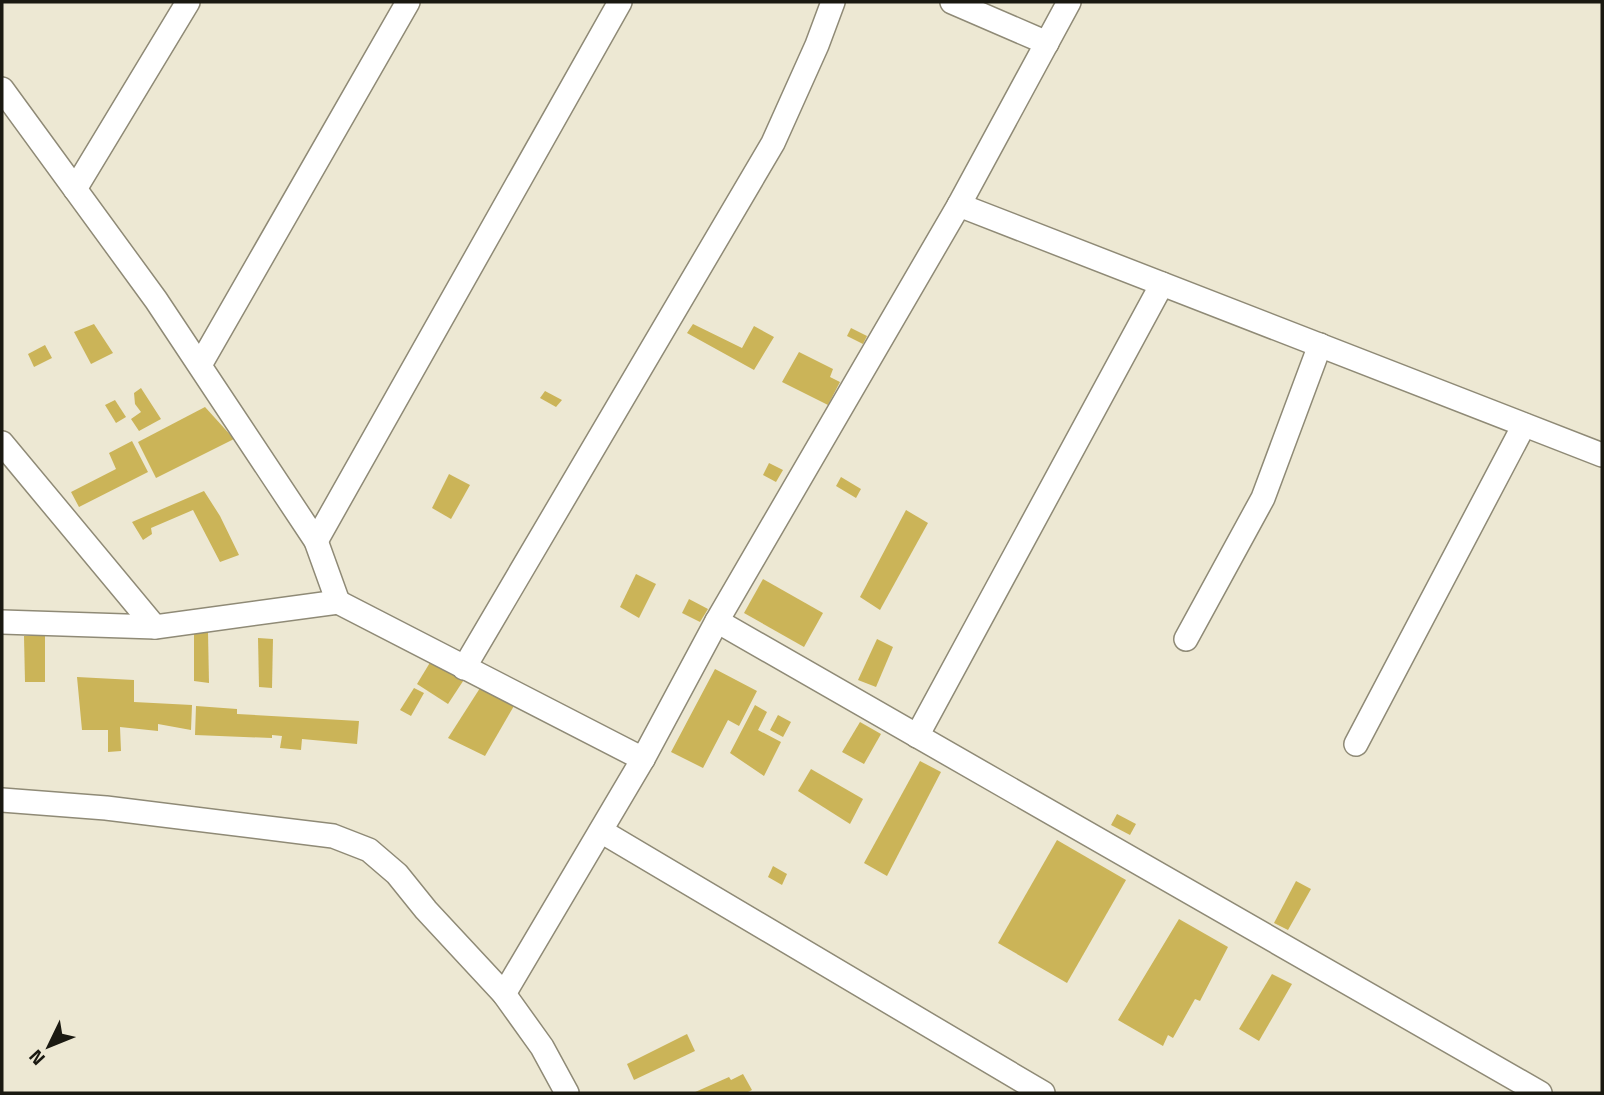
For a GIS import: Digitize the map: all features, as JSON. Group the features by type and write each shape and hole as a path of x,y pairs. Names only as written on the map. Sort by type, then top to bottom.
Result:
{"street":[{"path":"75,189 188,2"},
{"path":"200,365 408,2"},
{"path":"316,541 620,2"},
{"path":"464,668 773,143 817,45 833,2"},
{"path":"952,2 1047,43"},
{"path":"504,993 643,759 717,621 959,205 1069,2"},
{"path":"2,89 156,300 316,541 338,602"},
{"path":"959,205 1602,455"},
{"path":"918,736 1162,284"},
{"path":"1186,639 1263,498 1320,345"},
{"path":"1356,744 1524,425"},
{"path":"2,443 155,627"},
{"path":"2,622 155,627 338,602 643,759"},
{"path":"717,621 1540,1093"},
{"path":"2,800 106,808 333,836 369,850 397,874 426,910 504,993 542,1047 568,1093"},
{"path":"601,831 1043,1093"}],"building":[{"path":"94,324 113,353 91,364 74,332"},
{"path":"693,324 742,348 754,326 774,337 754,370 687,333"},
{"path":"851,328 867,336 863,344 847,336"},
{"path":"45,345 52,358 34,367 28,354"},
{"path":"799,352 833,369 830,377 840,382 828,405 782,382"},
{"path":"141,388 161,419 139,431 131,419 141,412 135,404 134,393"},
{"path":"545,391 562,400 556,407 540,398"},
{"path":"115,400 126,417 116,423 105,405"},
{"path":"205,407 234,439 156,478 138,442"},
{"path":"132,441 148,472 79,507 71,492 116,469 109,453"},
{"path":"769,463 783,470 776,482 763,475"},
{"path":"449,474 470,485 451,519 432,508"},
{"path":"841,477 861,489 856,498 836,486"},
{"path":"204,491 239,555 220,562 193,510 151,528 152,534 143,540 132,522"},
{"path":"906,510 928,523 880,610 860,597"},
{"path":"636,574 656,584 639,618 620,607"},
{"path":"763,579 823,613 804,647 744,613"},
{"path":"689,599 708,609 700,622 682,613"},
{"path":"194,631 208,632 209,683 194,681"},
{"path":"45,635 45,682 25,682 24,636"},
{"path":"258,638 273,639 272,688 259,687"},
{"path":"877,639 893,647 876,687 858,680"},
{"path":"440,646 473,666 448,704 417,684"},
{"path":"715,669 757,691 739,726 728,720 703,768 671,752"},
{"path":"489,674 522,692 485,756 448,738"},
{"path":"77,677 134,680 134,702 192,705 191,730 158,724 158,731 120,727 121,751 108,752 108,730 82,730"},
{"path":"414,688 424,693 411,716 400,710"},
{"path":"755,705 767,712 758,730 781,742 764,776 730,753"},
{"path":"196,706 237,709 237,714 359,721 357,744 302,739 301,750 280,748 282,736 272,735 272,738 195,735"},
{"path":"778,715 791,722 783,737 770,730"},
{"path":"860,722 881,734 864,764 842,752"},
{"path":"920,761 941,772 887,876 864,863"},
{"path":"811,769 863,799 850,824 798,791"},
{"path":"1117,814 1136,824 1130,835 1111,825"},
{"path":"1057,840 1126,880 1067,983 998,943"},
{"path":"773,866 787,874 782,885 768,877"},
{"path":"1296,881 1311,889 1288,930 1274,923"},
{"path":"1179,919 1228,947 1200,1001 1195,999 1173,1038 1168,1035 1163,1046 1118,1020"},
{"path":"1272,974 1292,984 1259,1041 1239,1029"},
{"path":"687,1034 695,1051 634,1080 627,1064"},
{"path":"743,1074 752,1090 746,1093 693,1093 729,1077 731,1080"}]}
